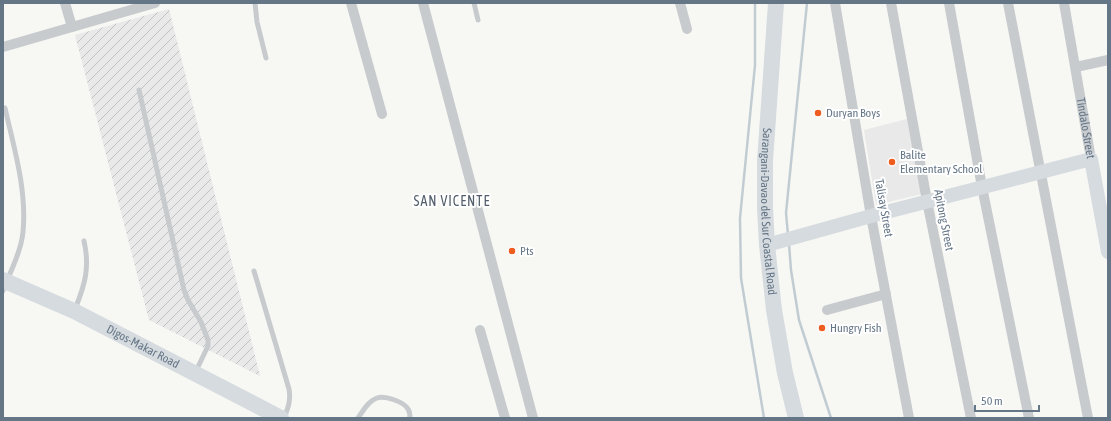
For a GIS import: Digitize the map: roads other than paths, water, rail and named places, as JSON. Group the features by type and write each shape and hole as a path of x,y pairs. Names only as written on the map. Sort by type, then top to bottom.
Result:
{"main road":[{"name":"Sarangani-Davao del Sur Coastal Road","path":"776,3 764,184 767,245 774,310 785,373 796,418"},
{"name":"Digos-Makar Road","path":"4,284 74,311 282,418"}],"street":[{"path":"65,3 72,27"},
{"path":"3,47 155,3"},
{"path":"351,3 382,114"},
{"path":"423,3 533,418"},
{"path":"680,3 687,30"},
{"name":"Talisay Street","path":"834,3 909,418"},
{"name":"Apitong Street","path":"891,3 927,201 971,418"},
{"path":"949,3 982,187 1029,418"},
{"path":"1008,3 1088,418"},
{"name":"Tindalo Street","path":"1064,3 1108,252"},
{"path":"1076,67 1108,60"},
{"path":"767,245 927,201 1091,159"},
{"path":"827,310 886,294"},
{"path":"480,330 505,418"}],"lane":[{"path":"255,3 257,22 266,58"},
{"path":"474,3 478,20"},
{"path":"139,90 184,290 201,322 208,340 208,346 194,373"},
{"path":"4,284 17,253 23,233 23,208 20,178 5,108"},
{"path":"74,311 86,277 87,255 84,241"},
{"path":"254,271 289,389 289,405 282,418"},
{"path":"358,418 371,402 382,396 388,397 405,405 410,412 410,418"}],"waterway":[{"path":"755,3 755,65 740,218 741,278 764,418"},
{"path":"788,235 786,213 807,3"},
{"path":"789,244 791,270 799,320 831,418"}],"place":[{"name":"Duryan Boys","path":"818,113"},
{"name":"Balite Elementary School","path":"892,162"},
{"name":"Pts","path":"512,251"},
{"name":"Hungry Fish","path":"822,328"}],"district":[{"name":"SAN VICENTE","path":"452,201"}]}
